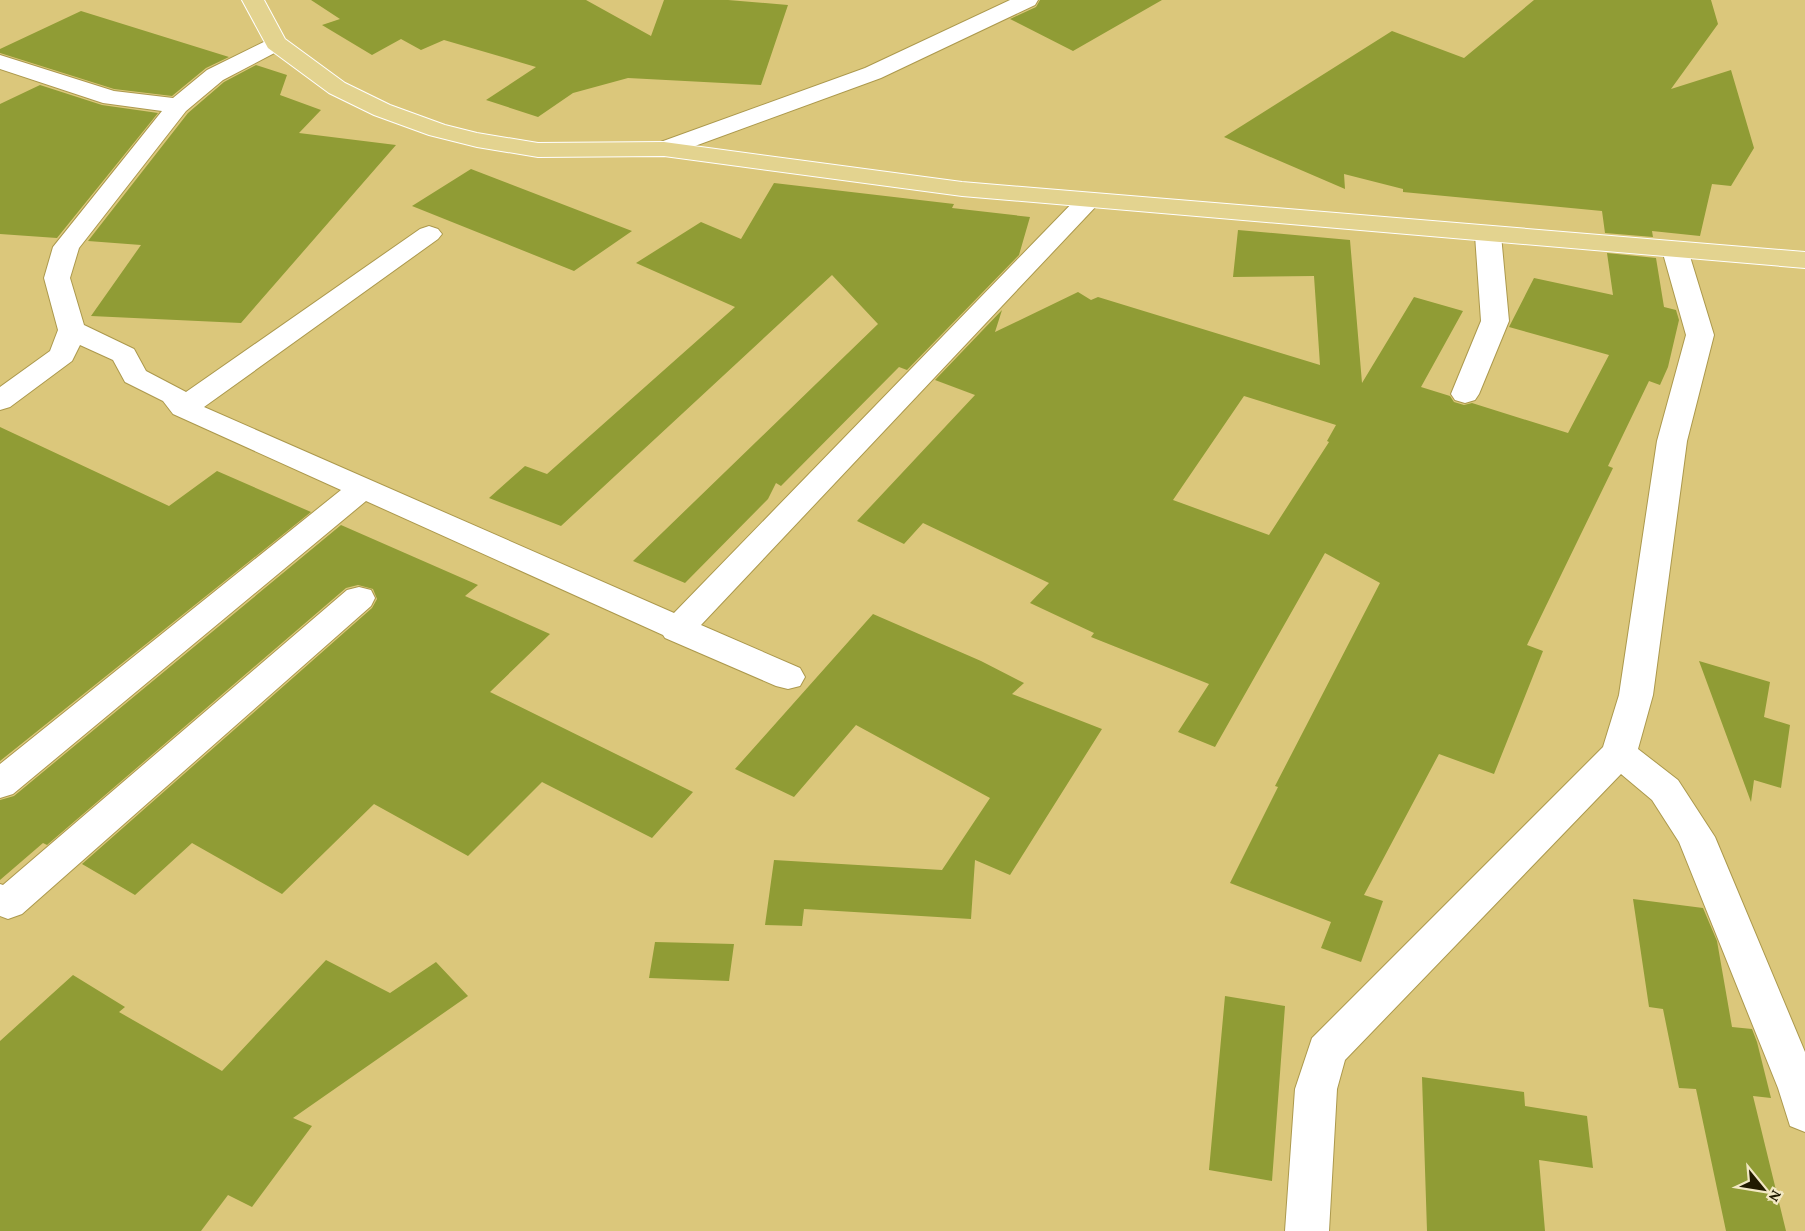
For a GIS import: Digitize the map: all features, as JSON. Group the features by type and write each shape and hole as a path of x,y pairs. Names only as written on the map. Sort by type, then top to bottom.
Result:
{"main road":[{"path":"253,0 276,43 337,88 382,110 447,133 538,150 664,149 962,189 1805,260"}],"street":[{"path":"664,149 873,73 1027,0"},
{"path":"0,401 62,355 72,330 57,278 66,247 178,106 215,75 276,43"},
{"path":"0,62 111,98 178,106"},
{"path":"677,630 1088,201"},
{"path":"183,408 429,234"},
{"path":"1465,394 1495,321 1488,234"},
{"path":"1307,1231 1316,1089 1327,1051 1619,753 1636,695 1672,441 1700,334 1675,250"},
{"path":"72,330 124,355 135,376 173,395 183,408 788,678"},
{"path":"0,784 362,489"},
{"path":"0,898 8,903 359,598"},
{"path":"1619,753 1665,790 1696,837 1800,1088 1805,1113"}],"building":[{"path":"311,0 586,0 651,36 664,0 728,0 788,5 761,85 628,78 573,93 538,117 486,100 536,67 444,40 421,50 401,39 372,55 322,25 340,19"},
{"path":"1040,0 1162,0 1073,51 1010,19 1036,7"},
{"path":"1534,0 1711,0 1718,24 1671,89 1731,70 1754,148 1731,186 1712,184 1700,236 1652,231 1653,237 1605,233 1602,211 1403,192 1403,189 1344,174 1345,189 1224,137 1392,31 1464,58"},
{"path":"81,11 229,57 206,68 172,96 114,89 0,53 0,49"},
{"path":"256,65 287,75 280,95 321,110 299,133 396,145 241,323 91,316 141,245 88,241 188,113 224,82"},
{"path":"40,85 102,105 158,113 57,238 0,234 0,104"},
{"path":"471,169 632,231 574,271 412,206"},
{"path":"774,183 954,204 952,208 1030,217 1019,255 907,370 899,367 781,486 776,483 768,499 685,583 633,561 878,324 832,275 561,526 489,498 525,466 547,474 735,307 636,263 701,222 741,239"},
{"path":"1238,230 1350,240 1362,383 1414,297 1463,311 1421,387 1450,396 1454,402 1464,405 1472,403 1568,433 1609,355 1509,327 1534,278 1613,295 1607,253 1656,258 1664,307 1676,310 1679,320 1668,367 1660,385 1649,381 1608,466 1613,468 1527,645 1543,651 1494,774 1439,754 1364,895 1383,901 1361,962 1321,948 1331,922 1230,883 1278,787 1275,786 1380,583 1325,553 1215,747 1178,732 1209,684 1091,637 1094,633 1030,603 1049,583 923,523 904,544 857,521 975,395 935,380 1002,310 995,332 1078,292 1091,300 1098,297 1320,365 1314,276 1233,277","holes":["1244,396 1336,425 1327,441 1329,442 1269,535 1173,500"]},
{"path":"0,427 169,506 217,471 311,512 0,761"},
{"path":"341,525 478,585 465,596 550,634 490,692 693,792 652,838 542,782 468,856 374,804 282,894 192,843 135,895 82,864 372,608 377,599 373,589 358,585 346,588 47,845 43,843 0,880 0,800 14,796"},
{"path":"873,614 981,661 1024,683 1012,694 1102,729 1010,875 975,860 971,919 804,909 802,926 765,925 774,860 942,870 990,798 856,725 794,797 735,769"},
{"path":"1699,661 1770,682 1764,717 1790,725 1781,788 1754,780 1751,802"},
{"path":"1633,899 1703,908 1717,941 1732,1027 1752,1029 1757,1042 1771,1098 1753,1096 1786,1231 1726,1231 1696,1089 1679,1088 1663,1009 1649,1007"},
{"path":"655,942 734,944 729,981 649,978"},
{"path":"326,960 390,993 436,962 468,996 293,1118 312,1126 252,1207 228,1195 201,1231 0,1231 0,1041 73,975 125,1007 119,1012 222,1071"},
{"path":"1225,996 1285,1006 1272,1181 1209,1170"},
{"path":"1422,1077 1524,1092 1525,1106 1587,1116 1593,1168 1539,1160 1545,1231 1427,1231"}]}
